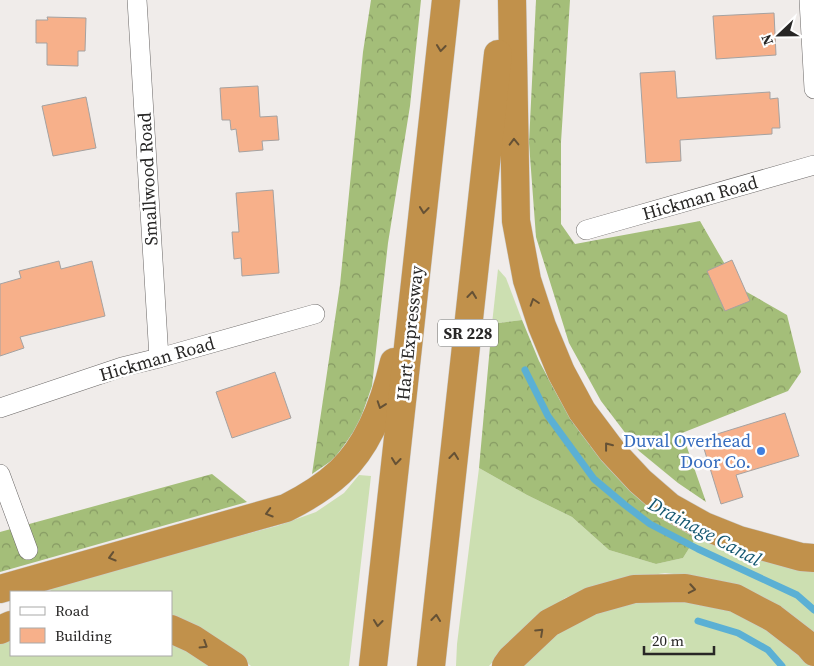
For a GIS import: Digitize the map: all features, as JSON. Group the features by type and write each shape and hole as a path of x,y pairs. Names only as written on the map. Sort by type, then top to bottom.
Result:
{"highway":[{"name":"Hart Expressway","path":"373,666 446,0"},
{"name":"SR 228","path":"431,666 503,0"},
{"path":"512,0 516,222 527,280 542,326 561,372 582,411 612,451 640,481 670,508 704,526 739,540 801,557 814,558"},
{"path":"0,589 286,508 315,492 341,471 362,446 379,412 390,378 421,239"},
{"path":"506,666 511,659 549,624 591,601 634,589 685,588 735,598 773,618 808,645 814,652"},
{"path":"172,629 193,639 234,666"}],"street":[{"name":"Smallwood Road","path":"137,0 159,358"},
{"path":"809,0 814,90"},
{"name":"Hickman Road","path":"586,230 814,165"},
{"name":"Hickman Road","path":"0,408 122,367 315,314"},
{"path":"0,474 28,550"}],"green space":[{"path":"371,0 421,0 410,106 388,243 372,386 358,426 334,459 312,474 340,285 363,52"},
{"path":"536,0 570,0 561,142 561,224 575,244 700,221 738,287 787,315 801,372 788,391 682,433 706,502 678,483 639,451 601,401 569,343 536,237 529,143"},
{"path":"498,269 506,278 522,320 492,324"},
{"path":"522,320 539,361 560,400 583,436 626,484 698,534 683,558 656,564 609,550 572,517 527,495 479,468 492,324"},
{"path":"479,468 527,495 572,517 609,550 656,564 683,558 698,534 814,570 814,638 751,592 709,578 665,573 610,581 565,598 526,626 489,666 456,666 457,644"},
{"path":"212,474 247,502 0,572 0,532"},
{"path":"359,475 371,476 349,666 251,666 223,642 172,616 172,591 51,591 49,585 277,526 316,512 344,493"},
{"path":"665,598 714,605 756,618 810,666 518,666 540,644 577,619 622,602"},
{"path":"10,638 10,656 172,656 172,643 213,666 0,666 0,643"}],"building":[{"path":"774,13 776,55 716,59 713,16"},
{"path":"47,17 86,18 85,51 78,51 78,66 47,65 47,43 36,43 36,20 48,20"},
{"path":"675,71 677,98 770,92 770,99 778,98 780,128 772,128 772,134 680,140 681,161 646,163 640,73"},
{"path":"258,86 260,117 277,116 279,140 262,141 263,150 239,152 236,129 231,130 230,120 222,120 220,88"},
{"path":"86,97 96,148 53,156 42,106"},
{"path":"273,190 279,273 242,276 241,258 234,259 232,232 239,232 236,193"},
{"path":"732,260 750,301 725,311 707,271"},
{"path":"59,261 61,269 92,261 105,316 20,337 24,348 0,356 0,284 21,278 19,271"},
{"path":"275,372 291,418 232,438 216,392"},
{"path":"785,413 799,456 736,475 743,497 721,504 701,439"}],"waterway":[{"name":"Drainage Canal","path":"525,370 548,416 594,479 625,505 650,524 698,549 797,595 814,610"},
{"path":"698,621 738,633 768,650 782,666"}],"place":[{"name":"Duval Overhead Door Co.","path":"761,451"}]}
